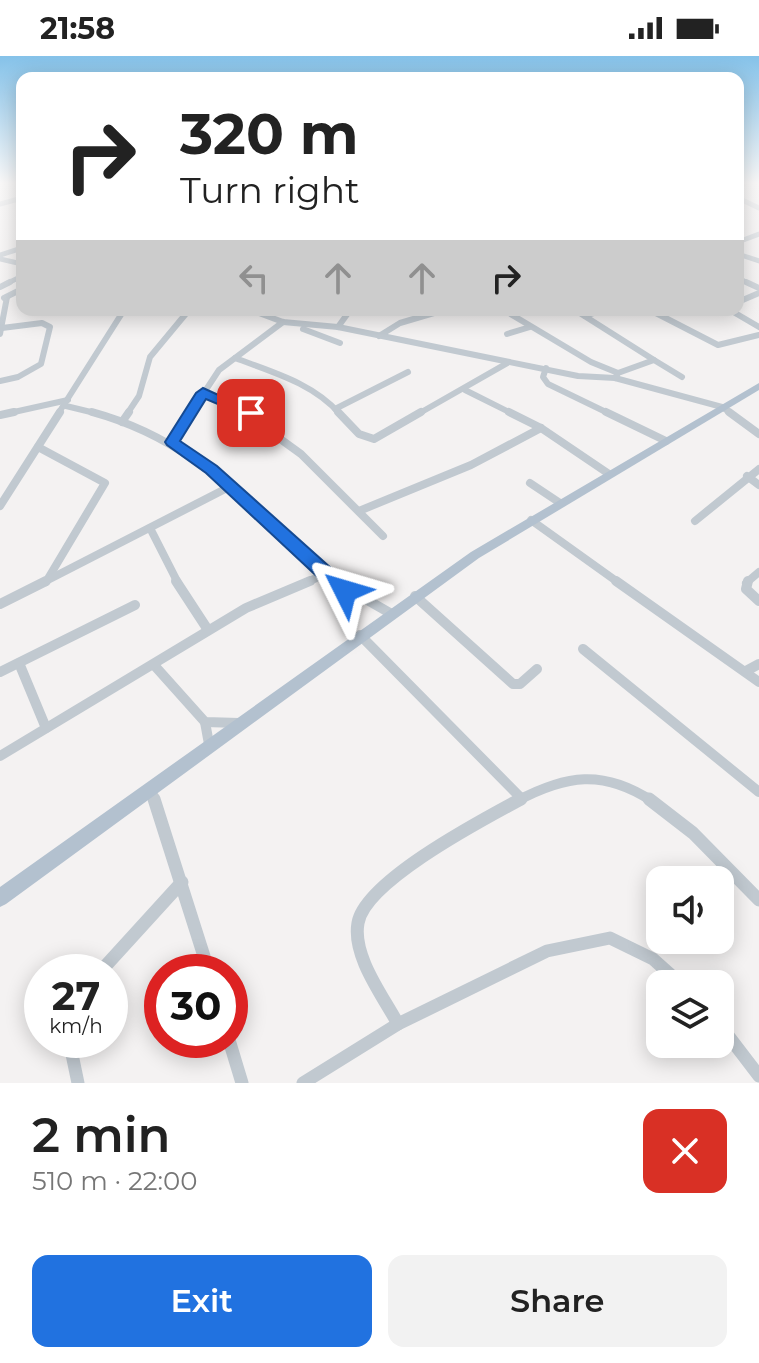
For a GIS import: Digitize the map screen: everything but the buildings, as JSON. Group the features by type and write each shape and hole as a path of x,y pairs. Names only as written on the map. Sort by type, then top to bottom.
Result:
{"main road":[{"path":"0,898 415,596 531,520 759,386"}],"street":[{"path":"0,381 18,377 41,364 50,327 42,323 1,328 3,298"},
{"path":"0,506 120,316"},
{"path":"122,422 139,396 150,357 184,316"},
{"path":"267,316 286,323 312,328 338,327 578,376 616,376 654,360"},
{"path":"338,327 346,316"},
{"path":"379,336 400,323 424,316"},
{"path":"513,316 616,376 722,407 759,434"},
{"path":"585,316 682,377"},
{"path":"662,316 718,345 759,335"},
{"path":"740,316 759,327"},
{"path":"172,442 219,370 286,323"},
{"path":"507,334 530,327"},
{"path":"312,328 340,343"},
{"path":"235,358 297,383 335,409 354,430 365,438 374,439 465,390 509,362"},
{"path":"546,368 543,377 548,384 666,441"},
{"path":"335,409 408,372"},
{"path":"465,390 541,428 609,474"},
{"path":"203,393 251,413 294,444 383,536"},
{"path":"0,415 67,403 172,442 231,486 323,575 357,599 390,613"},
{"path":"359,511 471,465 541,428"},
{"path":"38,447 103,479 105,483 46,582"},
{"path":"695,521 759,469"},
{"path":"747,476 759,485"},
{"path":"530,483 560,503"},
{"path":"0,604 231,486"},
{"path":"531,520 759,682"},
{"path":"150,528 176,580 208,630"},
{"path":"759,572 745,583 746,589 759,601"},
{"path":"0,756 263,599 323,575"},
{"path":"415,596 511,682 520,684 537,669"},
{"path":"0,672 135,605"},
{"path":"360,635 522,799"},
{"path":"583,649 759,792"},
{"path":"19,663 46,728"},
{"path":"746,671 759,664"},
{"path":"154,665 205,722 209,744"},
{"path":"205,722 239,723"},
{"path":"398,1024 363,953 357,920 373,893 396,873 522,799 573,776 599,777 628,785 700,842 759,900"},
{"path":"151,789 204,954"},
{"path":"116,954 182,882"},
{"path":"303,1083 398,1024 547,951 610,938 653,959 665,970"},
{"path":"734,1043 759,1076"},
{"path":"73,1058 78,1083"},
{"path":"234,1058 242,1083"}],"route":[{"path":"251,413 203,393 172,442 212,469 323,575 345,591"}]}
